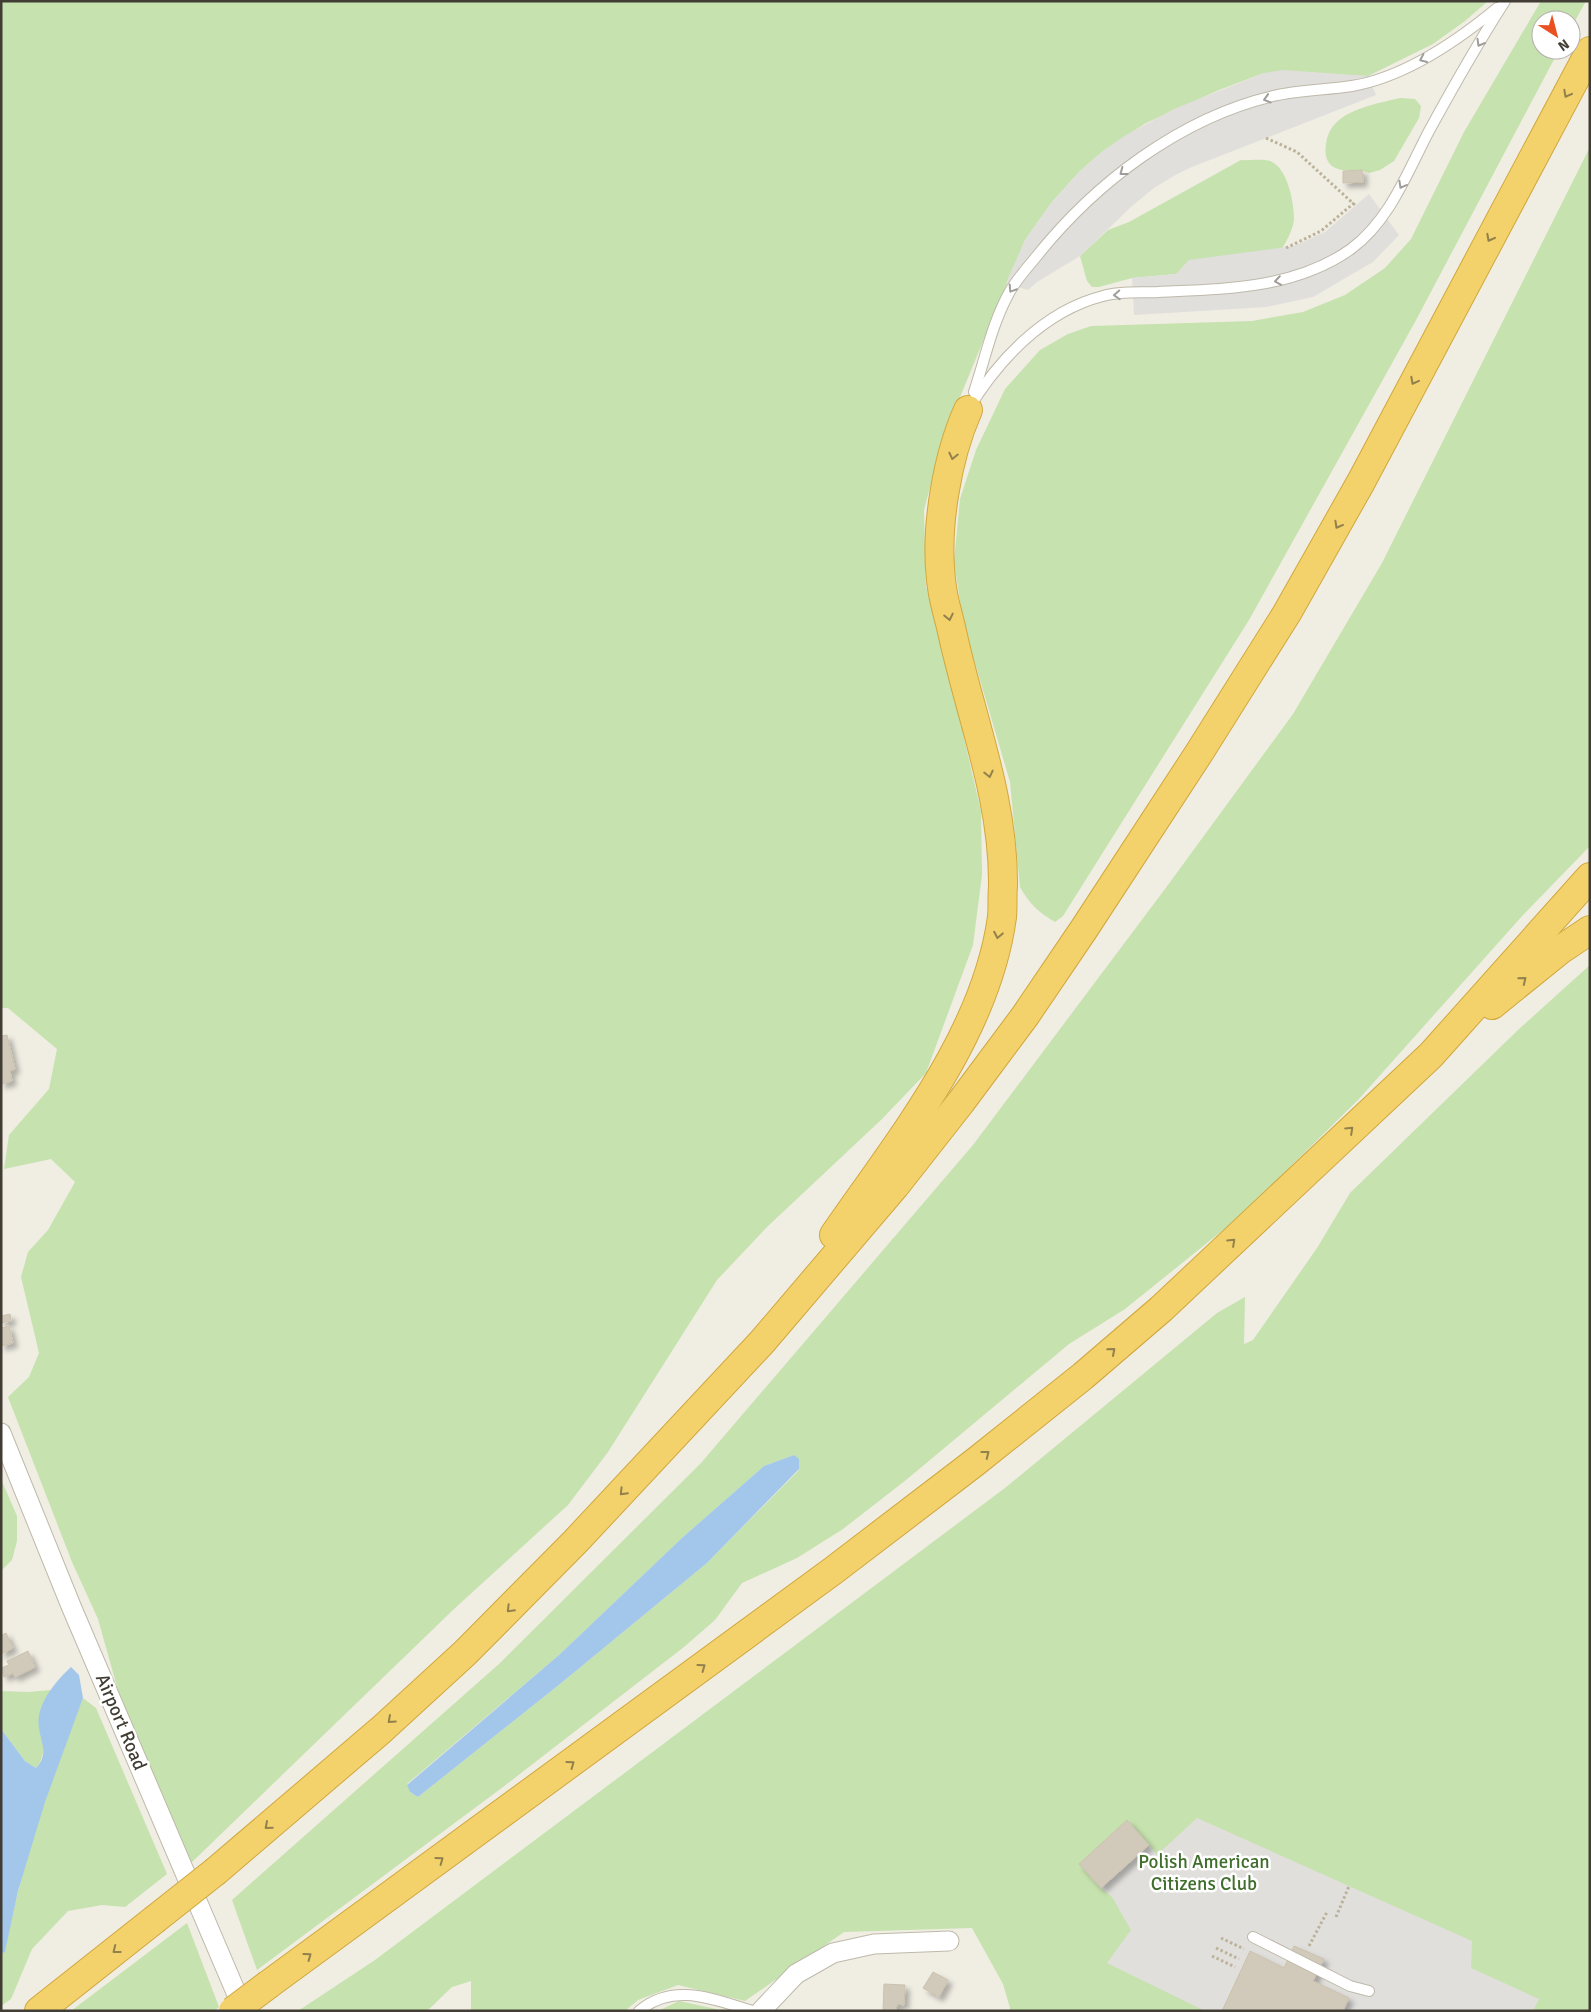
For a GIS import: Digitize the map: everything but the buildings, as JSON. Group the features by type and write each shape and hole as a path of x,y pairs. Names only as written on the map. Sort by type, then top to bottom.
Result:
{"highway":[{"path":"39,2011 216,1871 381,1730 465,1653 576,1542 749,1356 833,1261 961,1102 1025,1016 1084,930 1282,621 1339,523 1590,51"},
{"path":"749,1356 889,1155 932,1089 964,1036 981,996 994,956 1002,916 1003,871 1000,826 989,772 958,662 941,580 940,556 943,500 960,428 968,410"},
{"path":"1431,1055 1590,877"},
{"path":"233,2011 834,1570 1036,1415 1161,1309 1431,1055 1560,950 1590,930"}],"street":[{"name":"Airport Road","path":"1,1432 71,1606 244,2011"},
{"path":"761,2011 796,1974 832,1954 874,1944 949,1941"}],"lane":[{"path":"968,410 983,386 1018,347 1037,330 1078,304 1104,295 1190,291 1286,280 1310,272 1350,249 1370,233 1384,215 1439,114 1505,1"},
{"path":"968,410 998,316 1009,291 1044,247 1079,208 1119,175 1178,134 1234,109 1289,93 1353,86 1370,82 1441,51 1505,1"},
{"path":"1253,1938 1350,1986 1369,1991"},
{"path":"639,2011 665,1996 690,1994 753,2011"}],"path":[{"path":"1266,138 1297,152 1355,205 1322,231 1286,248"},
{"path":"1336,1917 1349,1886"},
{"path":"1310,1946 1326,1912"},
{"path":"1221,1938 1244,1949"},
{"path":"1216,1948 1239,1959"},
{"path":"1212,1956 1235,1967"}],"green space":[{"path":"1,1 1488,1 1465,21 1433,44 1368,76 1264,73 1219,90 1146,123 1103,151 1080,171 1052,202 1025,240 943,438 924,510 926,587 942,644 981,811 982,875 973,945 926,1073 882,1119 767,1227 717,1280 608,1452 568,1505 454,1609 191,1863 119,1694 98,1619 72,1562 8,1397 29,1377 39,1353 21,1277 28,1252 48,1230 75,1182 51,1159 4,1169 9,1135 49,1089 57,1049 8,1008 1,1008"},
{"path":"1541,1 1586,1 1581,10 1536,10"},
{"path":"1531,18 1531,60 1554,60 1415,322 1249,620 1063,916 1055,922 1035,907 1020,887 1010,782 963,622 954,561 960,499 976,450 1005,389 1040,350 1068,334 1091,326 1252,321 1303,312 1345,295 1385,268 1411,239 1464,132"},
{"path":"1400,98 1415,99 1421,106 1419,118 1394,161 1380,170 1369,173 1360,170 1341,170 1330,164 1326,156 1326,144 1329,133 1335,123 1354,111"},
{"path":"1590,147 1590,846 1523,915 1358,1100 1238,1218 1125,1309 1069,1344 906,1480 843,1529 797,1558 742,1583 715,1620 684,1647 503,1787 257,1970 232,1900 499,1664 701,1463 973,1145 1165,889 1293,714 1382,563","holes":["794,1455 799,1470 707,1563 560,1684 418,1797 410,1792 407,1784 559,1655 683,1537 764,1466"]},
{"path":"1241,160 1272,162 1278,166 1286,179 1293,204 1294,219 1291,231 1282,249 1176,274 1132,278 1099,287 1092,287 1087,281 1080,256 1108,230 1129,222"},
{"name":"Polish American Citizens Club","path":"1590,965 1590,2011 1009,2011 1010,2008 1003,1984 972,1928 844,1932 745,2001 678,1985 638,2000 625,2011 471,2011 471,1981 452,1987 427,2011 298,2011 375,1960 1005,1488 1217,1313 1245,1297 1244,1344 1253,1340 1317,1248 1350,1193 1519,1029"},
{"path":"1,1479 17,1516 17,1541 12,1560 1,1571"},
{"path":"51,1690 40,1712 43,1749 40,1762 36,1768 25,1761 1,1729 1,1691 28,1692"},
{"path":"83,1698 96,1708 167,1874 125,1907 102,1905 68,1911 32,1949 11,1999 1,2006 1,1954 5,1952 19,1887 48,1791"},
{"path":"187,1923 219,2007 214,2011 71,2011"},
{"path":"679,2001 716,2009 720,2011 658,2011"}],"shaded area":[{"path":"1283,70 1368,76 1376,95 1177,174 1154,188 1132,206 1080,256 1037,282 1028,290 1006,283 1025,240 1052,202 1080,171 1103,151 1126,135 1174,109 1264,73"},
{"path":"1369,194 1399,235 1373,262 1313,297 1266,307 1134,315 1132,278 1176,274 1189,260 1294,246 1325,232"},
{"path":"1197,1818 1472,1941 1471,1968 1539,1999 1533,2011 1343,2011 1349,1998 1313,1981 1323,1959 1295,1946 1284,1968 1250,1952 1222,2011 1205,2011 1107,1963 1131,1930 1112,1897 1101,1888 1149,1845 1157,1855"}],"water":[{"path":"794,1455 799,1459 799,1469 707,1563 560,1684 418,1797 410,1792 407,1785 559,1655 683,1537 764,1466"},
{"path":"71,1667 79,1675 83,1698 45,1802 18,1891 5,1952 1,1954 1,1729 25,1761 36,1768 40,1763 43,1753 39,1719 43,1702 53,1686"}]}
